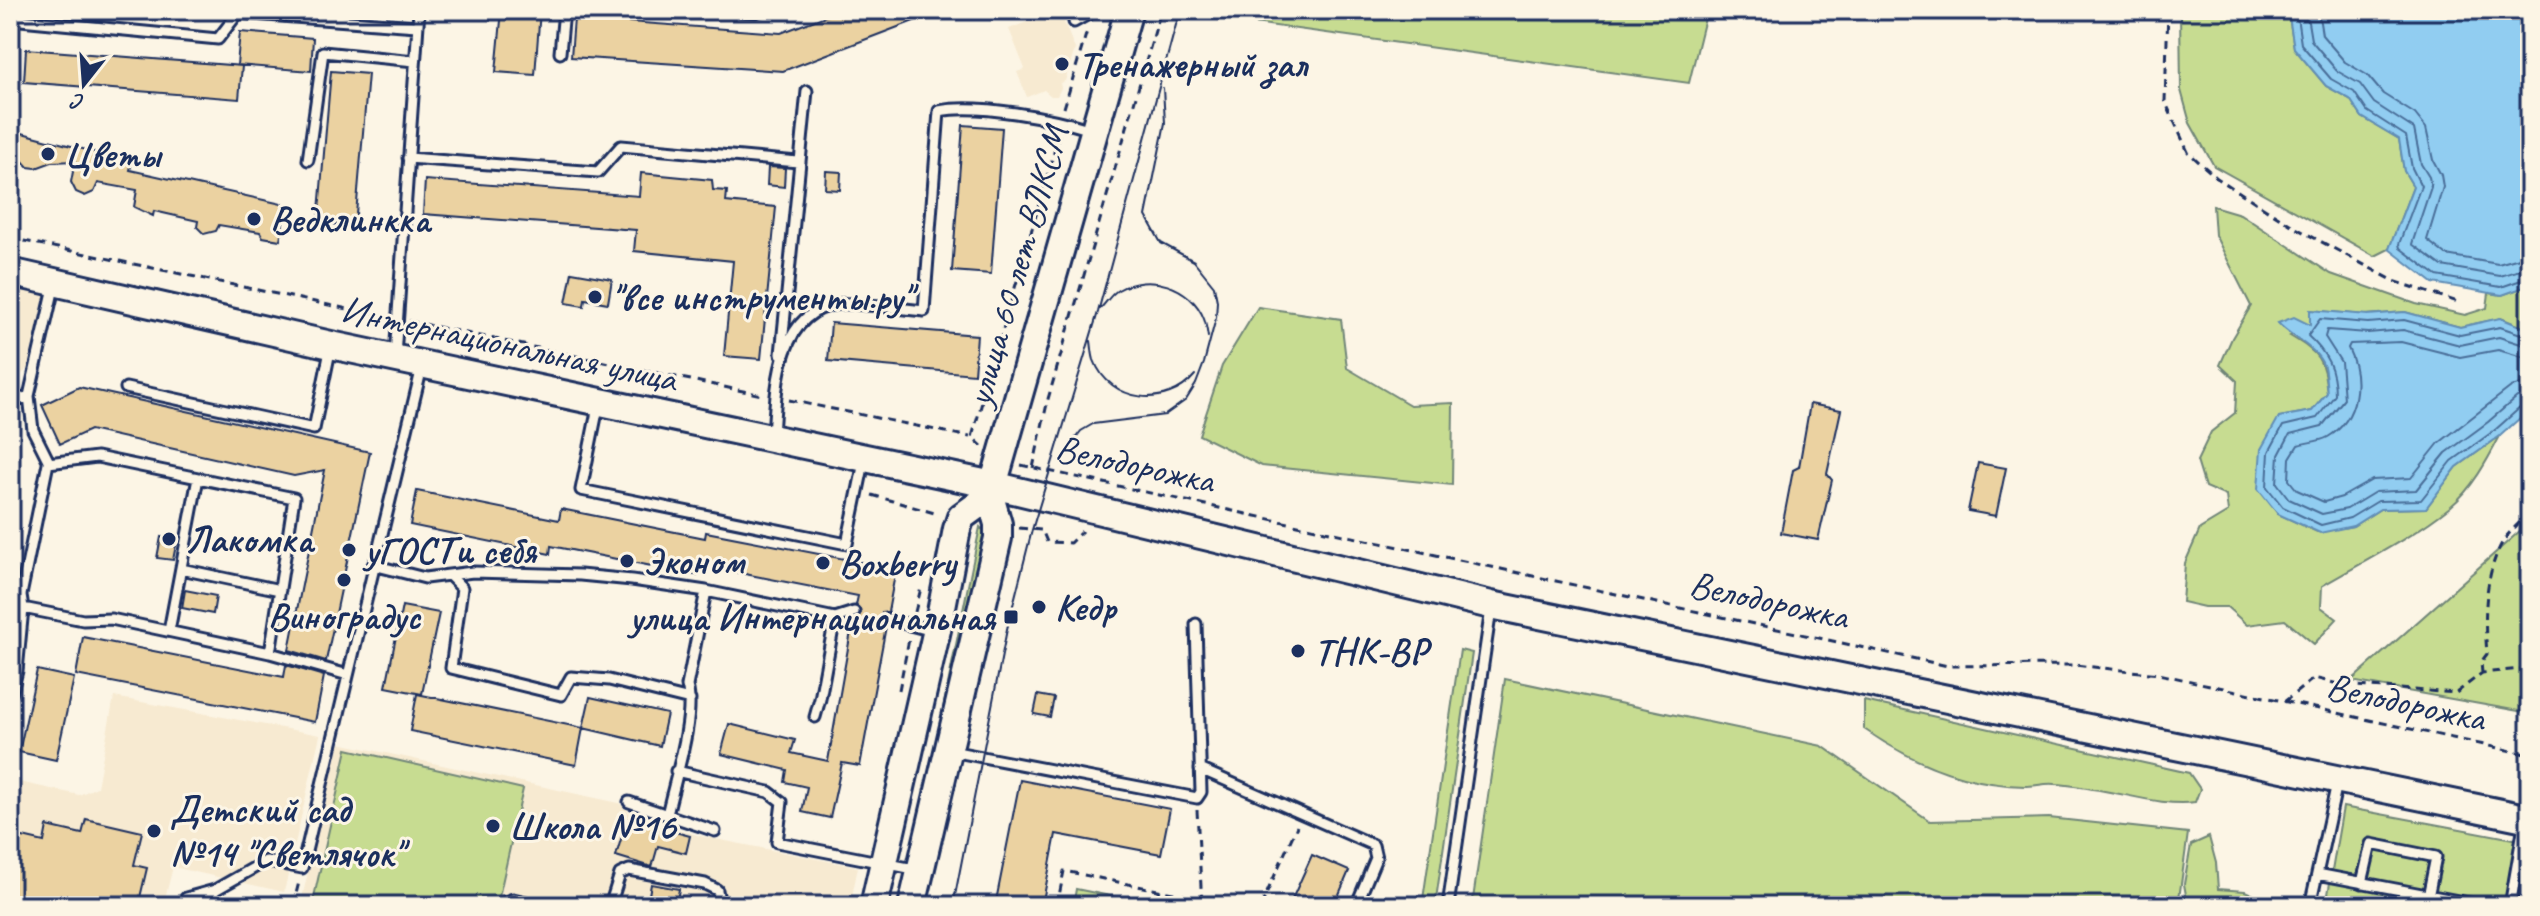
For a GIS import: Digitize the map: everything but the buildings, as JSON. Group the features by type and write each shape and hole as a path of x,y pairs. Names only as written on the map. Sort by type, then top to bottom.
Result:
{"main road":[{"name":"улица 60 лет ВЛКСМ","path":"912,906 998,538 991,491 1095,131 1124,11"},
{"name":"Интернациональная улица","path":"10,272 395,359 865,459 991,491 1491,605 2527,819"},
{"path":"874,906 924,628 961,517 991,491"}],"lane":[{"path":"395,359 419,10"},
{"path":"560,53 564,10"},
{"path":"716,10 762,10"},
{"path":"1074,22 1094,10"},
{"path":"10,19 218,39 238,13 417,26"},
{"path":"308,160 323,52 415,61"},
{"path":"773,439 807,91"},
{"path":"781,361 798,327 814,313 837,304 924,311 939,111 961,107 1061,121 1095,131"},
{"path":"408,158 598,172 621,146 798,162"},
{"path":"10,699 17,671 23,608 21,595 48,463 33,430 29,396 55,282"},
{"path":"126,388 314,429 331,345"},
{"path":"186,898 215,890 266,861 302,868 422,364"},
{"path":"10,403 29,396"},
{"path":"600,401 581,490 847,544 865,459"},
{"path":"48,463 97,457 294,498 270,653"},
{"path":"169,631 198,478"},
{"path":"373,565 425,578 473,572 580,575 706,591 835,618 854,612"},
{"path":"181,569 280,590"},
{"path":"449,575 462,588 451,668 561,695 571,677 592,677 690,700"},
{"path":"667,815 690,700 687,686 706,591"},
{"path":"1448,906 1491,605"},
{"path":"23,608 83,620 111,619 270,653 348,675"},
{"path":"815,717 835,618"},
{"path":"887,619 924,628"},
{"path":"948,750 1197,798 1201,792 1196,624"},
{"path":"1200,769 1373,845 1376,858 1356,906"},
{"path":"676,771 769,792 782,802 777,842 919,870"},
{"path":"2310,906 2338,780"},
{"path":"629,802 715,831"},
{"path":"2510,906 2527,819"},
{"path":"2362,883 2371,844 2436,857 2428,897"},
{"path":"610,906 620,874 629,870 705,884 717,890 720,906"},
{"path":"2317,874 2485,906"},
{"path":"208,906 215,890"},
{"path":"503,906 513,899 543,906"}],"path":[{"path":"972,437 1094,10"},
{"path":"1033,468 1048,399 1161,10"},
{"path":"2168,10 2165,101 2188,152 2217,178 2296,228 2394,281 2458,302"},
{"path":"10,238 972,437 1001,460"},
{"name":"Велодорожка","path":"1001,460 1948,666 2074,665 2159,674 2530,755"},
{"path":"858,491 941,515"},
{"path":"2482,673 2481,662 2487,654 2488,581 2503,540 2530,510"},
{"path":"896,703 924,628 922,584"},
{"path":"2284,702 2314,678 2342,685 2456,693 2482,673 2530,668"},
{"path":"1197,798 1202,906"},
{"path":"1261,906 1302,814"},
{"path":"293,906 302,868"},
{"path":"1057,906 1064,871 1202,899"},
{"path":"1153,906 1160,890"}],"shaded area":[{"path":"1064,10 1068,20 1064,22 1075,49 1065,81 1060,83 1057,96 1051,96 1044,90 1027,97 1017,72 1025,69 1009,29"},
{"path":"10,284 46,292 29,367 10,386"},
{"name":"Детский сад №14 \"Светлячок\"","path":"114,697 320,735 284,892 173,867 163,906 10,906 10,780 79,795 97,787"},
{"name":"Школа №16","path":"339,743 619,803 632,815 700,836 858,867 850,906 300,906"}],"green space":[{"path":"1233,10 1707,10 1689,83 1232,20"},
{"path":"2180,10 2288,10 2294,48 2326,86 2350,99 2362,117 2399,139 2404,171 2413,186 2389,249 2375,256 2214,166 2190,123 2181,90"},
{"path":"2213,206 2240,214 2331,274 2416,304 2465,315 2487,308 2489,293 2502,295 2530,285 2530,330 2501,318 2460,327 2405,312 2365,315 2310,310 2311,325 2290,336 2318,358 2327,393 2312,411 2279,417 2260,489 2278,514 2317,532 2353,526 2380,509 2426,508 2457,467 2500,436 2472,483 2450,507 2404,539 2322,586 2321,607 2337,619 2314,644 2285,620 2247,625 2227,607 2204,607 2182,602 2185,563 2200,529 2228,512 2226,496 2205,487 2197,461 2211,432 2235,413 2237,381 2220,365 2251,306 2215,235"},
{"path":"1258,307 1341,319 1347,368 1410,405 1453,403 1452,485 1262,466 1199,435 1222,366"},
{"path":"2530,522 2530,713 2351,681"},
{"path":"980,527 984,531 919,858 913,856"},
{"path":"1460,650 1472,653 1435,906 1422,906"},
{"path":"1505,679 1822,746 1930,821 2049,818 2188,833 2178,906 1472,906"},
{"path":"1864,701 2189,773 2200,789 2195,802 2171,803 2069,785 2003,785 1961,776 1901,752 1864,729"},
{"path":"347,749 523,789 497,906 312,906"},
{"path":"2343,807 2530,842 2530,906 2326,906"},
{"path":"2209,837 2216,863 2218,889 2245,891 2269,902 2269,906 2188,906 2184,884 2191,845"},
{"path":"1076,889 1115,897 1113,906 1073,906"}],"water":[{"path":"2288,10 2530,10 2530,285 2502,295 2433,283 2389,249 2413,186 2404,171 2399,139 2362,117 2350,99 2326,86 2294,48"},
{"path":"2310,310 2368,315 2405,312 2460,327 2500,318 2530,330 2530,409 2500,436 2457,467 2426,508 2380,509 2353,526 2320,533 2278,514 2258,489 2261,449 2279,417 2312,411 2327,393 2321,360 2278,323 2294,317 2310,325"}],"tram line":[{"path":"953,906 1007,629 1032,530 1098,312 1180,10"},
{"path":"1068,448 1081,431 1093,424 1165,415 1186,400 1204,363 1216,318 1214,286 1194,261 1161,243 1146,216 1165,123 1163,88"},
{"path":"1100,309 1115,292 1130,285 1167,285 1179,290 1198,307 1208,337"},
{"path":"1091,341 1094,360 1102,374 1126,393 1155,397 1183,386 1195,375"}],"place":[{"name":"Тренажерный зал","path":"1062,64"},
{"name":"Цветы","path":"48,154"},
{"name":"Ведклинкка","path":"254,219"},
{"name":"\"все инструменты.ру\"","path":"595,297"},
{"name":"Лакомка","path":"169,539"},
{"name":"уГОСТи себя","path":"349,550"},
{"name":"Эконом","path":"627,561"},
{"name":"Boxberry","path":"823,563"},
{"name":"Виноградус","path":"344,580"},
{"name":"Кедр","path":"1039,607"},
{"name":"улица Интернациональная","path":"1011,617"},
{"name":"ТНК-ВР","path":"1298,651"},
{"name":"Школа №16","path":"493,826"},
{"name":"Детский сад №14 \"Светлячок\"","path":"154,831"}]}
